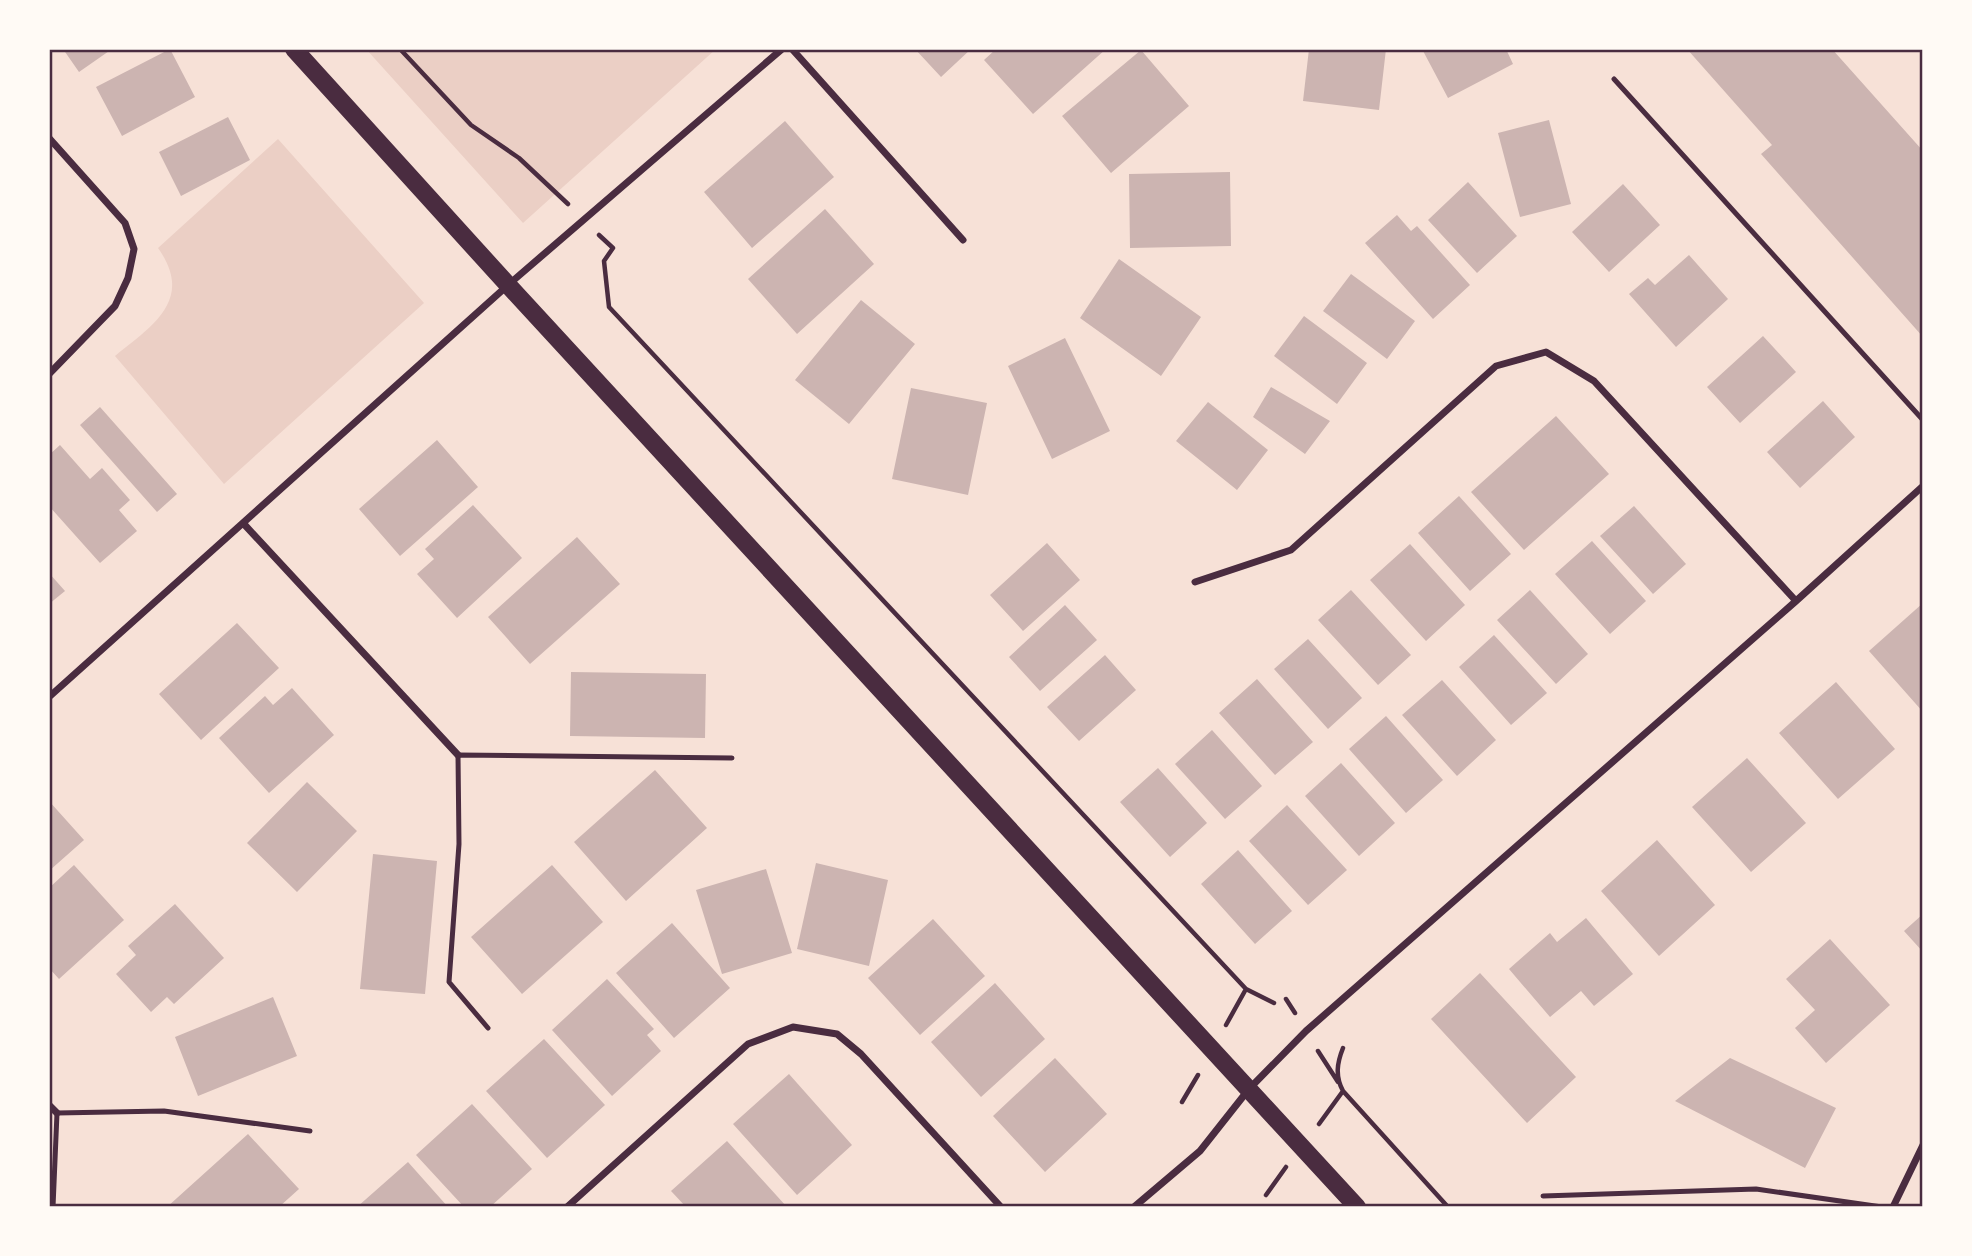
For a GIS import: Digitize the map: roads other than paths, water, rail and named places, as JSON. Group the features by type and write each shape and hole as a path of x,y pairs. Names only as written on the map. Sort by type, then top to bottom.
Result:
{"main road":[{"path":"294,49 1357,1207"}],"street":[{"path":"49,696 508,285 782,49"},
{"path":"792,49 963,240"},
{"path":"49,138 125,223 135,249 128,278 115,306 49,374"},
{"path":"1195,582 1291,550 1496,366 1546,352 1594,381 1796,601"},
{"path":"1135,1207 1200,1151 1250,1089 1306,1031 1796,601 1923,486"},
{"path":"243,523 458,755"},
{"path":"567,1207 748,1044 793,1027 837,1034 861,1054 1001,1207"},
{"path":"49,1105 57,1113"},
{"path":"1894,1207 1923,1145"}],"lane":[{"path":"1614,79 1923,420"},
{"path":"488,1028 449,982 459,844 458,755 733,758"},
{"path":"54,1207 57,1113 164,1111 310,1131"},
{"path":"1543,1196 1756,1189 1882,1207"}]}
